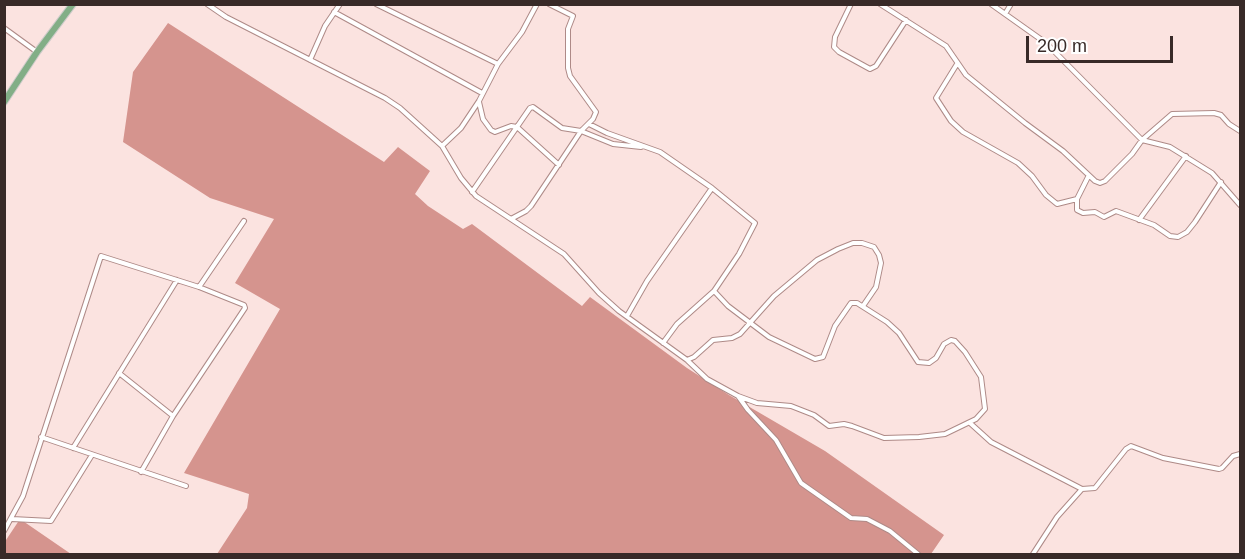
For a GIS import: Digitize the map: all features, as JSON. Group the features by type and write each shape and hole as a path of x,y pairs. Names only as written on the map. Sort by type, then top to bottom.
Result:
{"highway":[{"path":"4,102 37,52 74,4"}],"street":[{"path":"207,4 226,17 385,98 400,108 442,146 472,192 483,202 564,254 599,293 627,316 687,360 707,379 738,396 757,403 791,406 814,415 829,426 844,424 884,438 945,434 970,423 985,409 981,377 955,341 948,342 933,361 918,362 899,333 887,322 863,306 851,303 835,326 826,352 820,359 802,354 769,337 728,306 714,291"},
{"path":"330,4 336,11 482,93"},
{"path":"310,60 325,26 340,4"},
{"path":"376,4 498,64"},
{"path":"442,146 461,128 479,101 498,64 522,32 537,4"},
{"path":"511,219 531,206 596,112 570,76 568,68 568,29 573,16 549,4"},
{"path":"851,4 835,37 834,47 870,69 876,66 906,20"},
{"path":"880,4 945,46 966,75 1063,151 1088,176 1100,183 1105,181 1132,154 1142,140 1172,114 1214,113 1221,115 1240,131"},
{"path":"991,4 1054,51 1142,140 1170,147 1212,173 1240,205"},
{"path":"1005,14 1011,4"},
{"path":"4,28 37,52"},
{"path":"957,63 936,98 951,121 963,132 1018,163 1057,204 1077,199"},
{"path":"479,101 483,119 495,132 511,126 517,127 559,165"},
{"path":"472,192 530,108 533,107 562,128 581,131 613,144 645,147"},
{"path":"589,124 660,152 712,188 755,223 739,254 714,291 677,324 663,344"},
{"path":"1139,220 1186,156"},
{"path":"1088,176 1077,199 1077,210 1083,213 1095,212 1104,217 1116,211 1154,225 1170,236 1178,237 1187,232 1195,222 1221,182"},
{"path":"627,316 647,281 712,188"},
{"path":"199,287 244,220"},
{"path":"687,360 694,357 713,340 732,338 740,334 774,296 817,260 853,243 874,247 881,263 876,287 863,306"},
{"path":"4,531 23,496 100,256 199,287 243,303 245,308 173,417 141,472"},
{"path":"73,448 177,280"},
{"path":"119,373 173,417"},
{"path":"738,396 776,440 801,483 851,518 867,519 890,531 918,555"},
{"path":"970,423 991,442 1082,489 1095,488 1126,449 1131,446 1163,458 1219,469 1233,456 1240,454"},
{"path":"41,437 186,486"},
{"path":"12,519 51,521 92,455"},
{"path":"1033,555 1057,517 1082,489"}],"shaded area":[{"path":"168,23 384,162 398,147 430,171 415,194 428,206 463,229 472,224 582,306 590,297 687,368 825,451 944,535 931,554 217,554 247,508 249,494 184,473 280,309 235,283 274,219 210,198 123,142 133,72"},
{"path":"20,519 71,554 5,554 4,543"}]}
